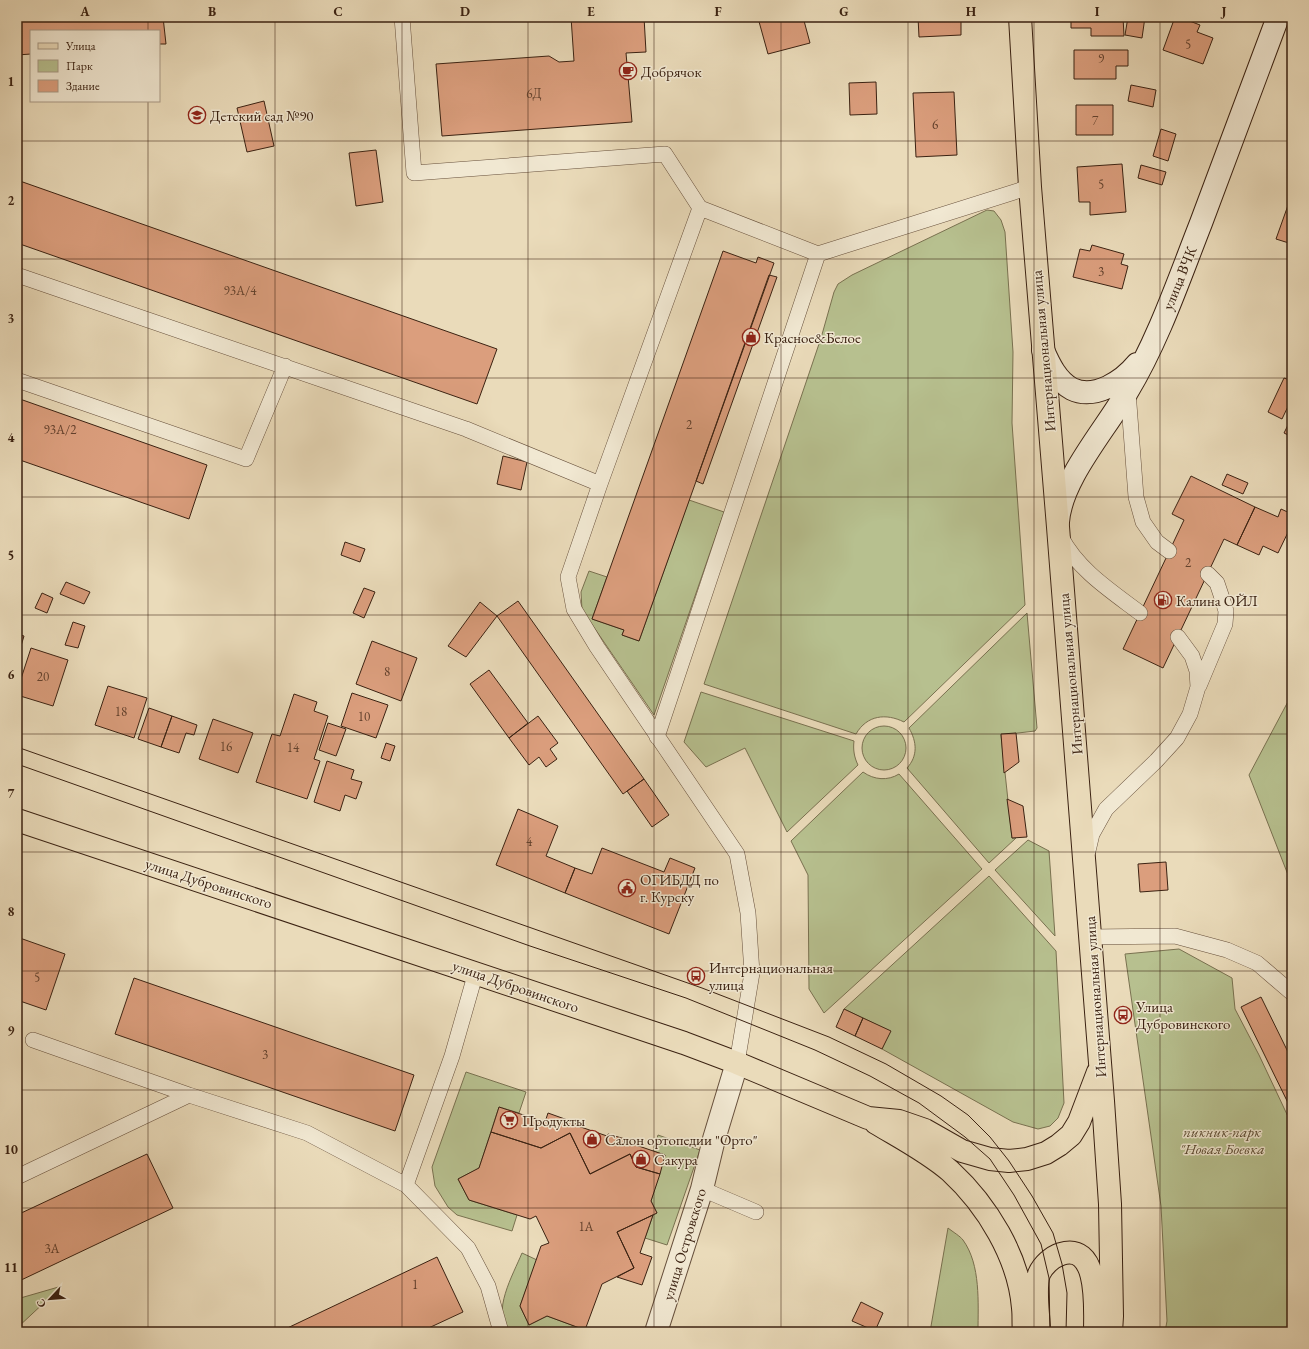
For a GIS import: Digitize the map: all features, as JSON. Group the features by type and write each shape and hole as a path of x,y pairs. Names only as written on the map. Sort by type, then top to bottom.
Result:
{"main road":[{"name":"Интернациональная улица","path":"1020,17 1030,187 1085,864 1110,1204 1111,1332"},
{"name":"улица ВЧК","path":"1058,530 1059,518 1064,498 1073,478 1128,391 1148,351 1178,282 1278,17"},
{"path":"1043,350 1051,367 1061,380 1072,389 1083,392 1097,391 1112,385 1129,374 1148,351"},
{"name":"улица Дубровинского","path":"17,820 476,972 684,1043 737,1063 868,1118 899,1121 925,1130 962,1151 990,1159 1010,1161 1027,1159 1046,1153 1071,1135 1079,1122 1100,1065"},
{"name":"улица Островского","path":"656,1332 702,1189 714,1139 737,1063"},
{"path":"868,1118 919,1149 949,1170 971,1192 993,1222 1008,1254 1018,1282 1023,1307 1024,1332"},
{"path":"1039,1332 1037,1288 1039,1275 1046,1263 1059,1254 1069,1252 1080,1254 1087,1263 1092,1275 1095,1305 1095,1332"}],"lane":[{"path":"402,17 414,173 665,154 700,208 818,254 1030,187"},
{"path":"700,208 568,577 574,609 597,647 737,854 748,913 752,973 737,1063"},
{"path":"657,737 818,254"},
{"path":"17,275 466,429 600,484"},
{"path":"17,380 246,459 284,366"},
{"path":"1128,391 1136,497 1143,522 1157,542 1169,551"},
{"path":"1058,530 1068,550 1080,565 1109,590 1140,613"},
{"path":"1085,864 1092,834 1106,809 1178,738 1190,714 1198,687 1225,624 1226,611 1217,583 1208,574"},
{"path":"1178,637 1192,656 1198,687"},
{"path":"1090,937 1175,936 1226,950 1257,962 1292,993"},
{"path":"406,1184 452,1056 476,972"},
{"path":"33,1040 189,1095 308,1133 406,1184 468,1248 488,1286 501,1332"},
{"path":"17,1177 189,1095"},
{"path":"702,1189 756,1212"}],"green space":[{"path":"987,210 994,211 1001,220 1005,232 1013,352 1012,423 1025,605 904,722 890,717 871,719 860,728 856,734 704,684 821,338 834,292 838,284 852,275"},
{"path":"689,500 724,512 654,715 582,610 581,592 589,571 607,577 592,619 624,630 622,635 639,641"},
{"path":"1027,613 1037,728 1035,731 1001,735 1012,838 1016,838 989,863 907,768 915,754 914,738 909,728"},
{"path":"701,692 854,741 854,753 858,765 787,832 745,748 706,767 684,742"},
{"path":"1292,694 1292,885 1249,775"},
{"path":"880,726 888,726 893,727 900,732 905,739 905,757 900,764 893,769 880,770 872,767 865,760 862,752 862,744 865,736 872,729"},
{"path":"863,772 872,777 881,779 890,778 899,774 982,869 824,1013 809,989 808,875 791,841"},
{"path":"1028,840 1049,851 1055,936 995,870"},
{"path":"989,876 1056,951 1064,1103 1058,1118 1050,1126 1038,1129 1013,1122 882,1049 890,1031 844,1009"},
{"name":"пикник-парк \"Новая Боевка","path":"1179,949 1232,978 1235,1009 1259,1055 1292,1125 1292,1332 1165,1332 1167,1321 1161,1206 1125,954"},
{"path":"466,1072 526,1092 519,1113 499,1107 479,1168 458,1179 469,1200 517,1215 512,1231 457,1215 448,1207 435,1186 432,1167"},
{"path":"658,1135 700,1150 667,1245 645,1238 653,1215 657,1213 651,1201 665,1155 653,1151"},
{"path":"948,1228 963,1240 973,1261 976,1272 978,1297 978,1332 930,1332"},
{"path":"522,1253 537,1260 520,1306 529,1325 547,1316 591,1332 509,1332 504,1324 502,1314 503,1304 509,1282"},
{"path":"62,1286 17,1328 17,1299"}],"building":[{"path":"17,17 163,17 166,44 160,44 160,30 30,30 30,54 17,55"},
{"path":"571,17 644,17 646,52 626,53 632,122 442,136 436,64 549,56 559,62 574,61"},
{"path":"803,17 810,43 768,54 758,18"},
{"path":"918,17 961,17 961,35 919,37"},
{"path":"1071,17 1123,17 1124,36 1091,36 1091,28 1071,28"},
{"path":"1128,17 1145,17 1142,38 1125,35"},
{"path":"1175,17 1179,17 1200,25 1197,32 1213,38 1203,64 1163,50"},
{"path":"1074,50 1128,50 1128,66 1116,66 1116,79 1074,79"},
{"path":"876,82 877,114 850,115 849,83"},
{"path":"1131,85 1156,90 1153,107 1128,101"},
{"path":"954,92 957,155 916,157 913,93"},
{"path":"264,101 274,146 247,152 237,108"},
{"path":"1076,105 1113,105 1113,135 1076,135"},
{"path":"1161,129 1176,134 1168,161 1153,156"},
{"path":"376,150 383,202 356,206 349,153"},
{"path":"1122,164 1126,212 1090,215 1090,202 1079,202 1077,167"},
{"path":"1141,165 1166,172 1162,185 1138,178"},
{"path":"17,180 497,349 477,404 17,243"},
{"path":"1292,194 1292,244 1276,239"},
{"path":"1092,245 1124,254 1121,264 1128,266 1122,289 1073,277 1080,249 1090,251"},
{"path":"723,251 756,263 758,257 774,263 639,641 622,635 624,630 592,619"},
{"path":"769,275 777,277 703,484 696,481"},
{"path":"1284,378 1292,381 1292,398 1282,419 1268,412"},
{"path":"17,398 207,465 189,519 17,459"},
{"path":"1292,417 1292,437 1284,433"},
{"path":"503,456 527,462 521,490 497,484"},
{"path":"1227,474 1248,483 1243,494 1222,485"},
{"path":"1191,476 1255,507 1237,545 1224,539 1163,668 1123,649 1184,520 1172,514"},
{"path":"1255,507 1278,517 1281,509 1292,514 1292,524 1278,553 1263,546 1259,555 1237,545"},
{"path":"345,542 365,549 360,562 341,555"},
{"path":"66,582 90,592 84,604 60,594"},
{"path":"364,588 375,592 364,618 353,613"},
{"path":"42,593 53,598 47,613 35,608"},
{"path":"518,601 644,779 623,794 497,616"},
{"path":"480,602 497,616 466,657 448,646"},
{"path":"73,622 85,626 78,648 65,645"},
{"path":"17,634 24,636 17,659"},
{"path":"372,641 417,658 401,701 356,684"},
{"path":"31,648 68,660 53,706 17,695"},
{"path":"489,670 528,723 509,738 470,684"},
{"path":"108,686 147,698 134,738 95,725"},
{"path":"352,693 388,705 376,738 341,726"},
{"path":"294,694 317,702 314,711 328,716 314,759 320,761 307,799 256,782 272,734 280,736"},
{"path":"149,708 172,716 161,747 138,739"},
{"path":"172,716 197,725 194,735 186,733 179,753 161,747"},
{"path":"538,716 558,743 550,749 557,759 546,767 539,757 529,765 509,738"},
{"path":"213,719 253,733 238,773 199,759"},
{"path":"328,723 346,729 336,756 319,750"},
{"path":"1016,733 1019,762 1004,773 1001,734"},
{"path":"386,743 395,746 390,761 381,758"},
{"path":"327,761 354,770 351,779 362,782 356,799 345,795 340,811 314,802"},
{"path":"644,779 669,815 652,827 627,791"},
{"path":"1007,799 1023,806 1027,837 1012,838"},
{"path":"518,809 558,826 546,856 575,868 565,893 496,865"},
{"name":"ОГИБДД по г. Курску","path":"602,848 664,872 670,858 695,868 669,934 565,893 575,868 592,874"},
{"path":"1166,862 1168,890 1140,892 1138,864"},
{"path":"17,937 65,954 46,1010 17,1000"},
{"path":"134,978 414,1075 395,1131 115,1034"},
{"path":"1261,997 1288,1052 1292,1050 1292,1111 1241,1007"},
{"path":"844,1009 863,1018 855,1036 836,1027"},
{"path":"863,1018 891,1031 882,1049 855,1036"},
{"path":"499,1107 545,1122 548,1113 576,1123 575,1125 607,1136 608,1134 625,1139 624,1141 665,1155 660,1174 636,1167 630,1154 590,1174 570,1133 541,1148 491,1132"},
{"path":"491,1132 541,1148 570,1133 590,1174 630,1154 636,1167 660,1174 651,1201 657,1213 617,1232 634,1268 602,1284 585,1330 547,1316 529,1325 520,1306 541,1246 549,1243 536,1216 530,1219 469,1200 458,1179 479,1168"},
{"path":"147,1154 173,1208 17,1282 17,1215"},
{"path":"653,1215 640,1253 652,1257 642,1285 617,1277 634,1268 617,1232"},
{"path":"437,1257 463,1312 420,1332 279,1332"},
{"path":"861,1302 883,1313 875,1331 852,1321"}],"tram line":[{"path":"17,747 702,988 829,1037 886,1064 941,1096 968,1115 990,1137 1009,1161 1032,1196 1053,1233 1062,1264 1067,1293 1066,1332"},
{"path":"17,764 530,946 686,998 815,1050 870,1076 919,1103 965,1137 990,1159 1014,1195 1041,1244 1049,1278 1050,1332"}],"place":[{"name":"Добрячок","path":"628,71"},
{"name":"Детский сад №90","path":"197,115"},
{"name":"Красное&Белое","path":"751,337"},
{"name":"Калина ОЙЛ","path":"1163,600"},
{"name":"ОГИБДД по г. Курску","path":"627,888"},
{"name":"Интернациональная улица","path":"696,976"},
{"name":"Улица Дубровинского","path":"1123,1015"},
{"name":"Продукты","path":"509,1120"},
{"name":"Салон ортопедии \"Орто\"","path":"592,1139"},
{"name":"Сакура","path":"641,1159"}]}
